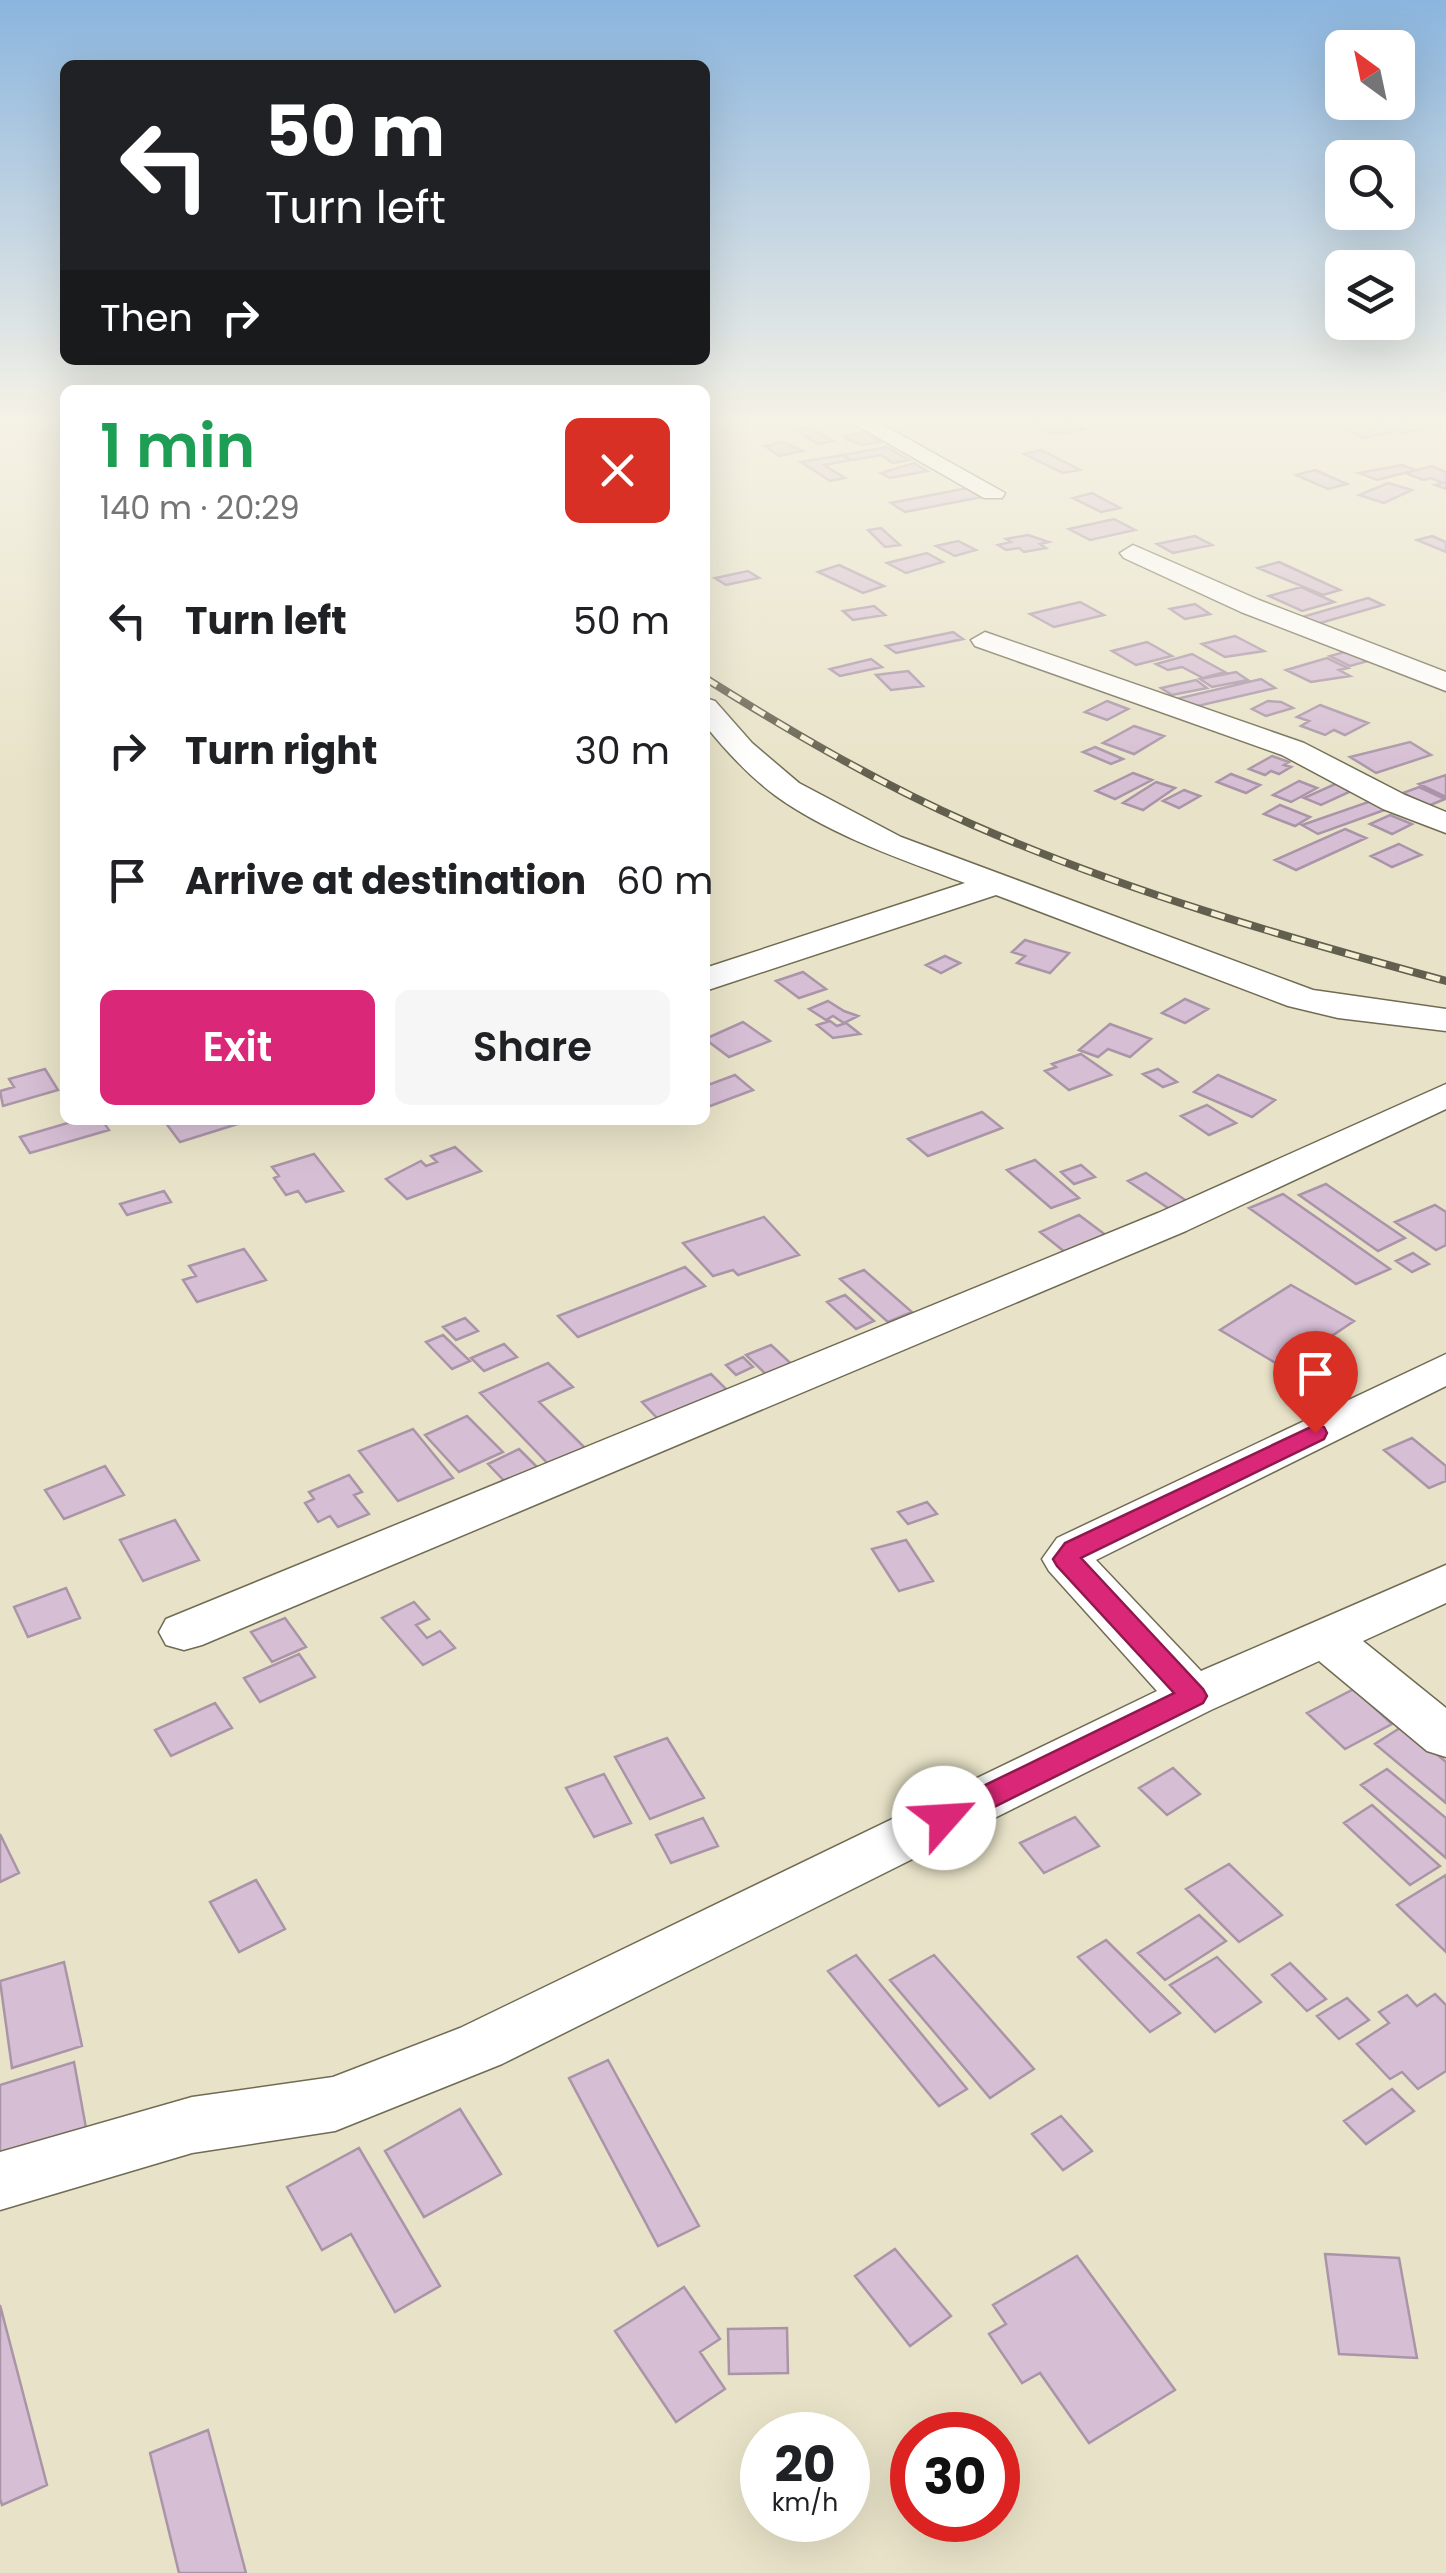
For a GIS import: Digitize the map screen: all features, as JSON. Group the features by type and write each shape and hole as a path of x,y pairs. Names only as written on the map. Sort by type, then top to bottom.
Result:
{"street":[{"path":"1133,554 1250,606 1446,682"},
{"path":"985,640 1293,750 1394,802 1446,823"},
{"path":"710,714 741,749 788,790 890,844 994,885 1118,926 1301,998 1392,1015 1446,1020"},
{"path":"710,978 994,885"},
{"path":"184,1632 1172,1222 1446,1095"},
{"path":"1193,1696 1066,1559 1074,1550 1446,1368"},
{"path":"0,2181 192,2125 335,2104 481,2046 1193,1696 1446,1583"},
{"path":"1323,1636 1446,1737"}],"building":[{"path":"875,537 891,537 900,545 885,547"},
{"path":"1034,537 1049,542 1040,544 1046,548 1024,552 998,545 1011,542 1006,539"},
{"path":"1197,537 1212,545 1173,553 1157,544"},
{"path":"1435,537 1446,542 1446,552 1417,540"},
{"path":"958,541 976,550 955,556 936,546"},
{"path":"927,553 943,562 906,573 887,563"},
{"path":"1279,562 1340,590 1323,595 1258,568"},
{"path":"839,565 884,586 863,593 818,572"},
{"path":"748,571 759,578 726,585 715,578"},
{"path":"1301,587 1334,602 1302,611 1269,596"},
{"path":"1368,598 1383,605 1317,624 1302,617"},
{"path":"1080,602 1104,615 1054,627 1030,614"},
{"path":"1195,604 1210,614 1185,619 1170,609"},
{"path":"874,606 885,615 853,620 843,611"},
{"path":"953,632 963,639 896,653 886,646"},
{"path":"1235,636 1264,651 1225,657 1202,644"},
{"path":"1147,642 1172,656 1136,665 1112,651"},
{"path":"1348,651 1368,661 1350,666 1330,656"},
{"path":"1192,654 1225,672 1203,678 1182,667 1168,670 1156,664"},
{"path":"1327,658 1348,668 1339,670 1350,676 1311,682 1286,670"},
{"path":"871,659 882,667 840,676 830,669"},
{"path":"908,671 923,686 891,690 876,675"},
{"path":"1236,672 1248,680 1212,687 1200,679"},
{"path":"1261,679 1275,688 1189,708 1176,699"},
{"path":"1196,680 1207,688 1172,695 1161,688"},
{"path":"1107,701 1128,709 1107,720 1085,712"},
{"path":"1268,701 1293,708 1266,716 1252,709"},
{"path":"1320,705 1368,723 1345,735 1334,730 1325,735 1301,726 1309,721 1297,717"},
{"path":"1134,726 1164,736 1134,754 1103,743"},
{"path":"1410,742 1431,755 1376,773 1350,757"},
{"path":"1095,747 1123,759 1111,764 1083,752"},
{"path":"1272,756 1289,762 1284,765 1291,767 1279,774 1271,771 1265,775 1249,769"},
{"path":"1133,773 1152,780 1115,799 1096,791"},
{"path":"1231,774 1260,785 1246,793 1217,782"},
{"path":"1446,775 1446,797 1419,784"},
{"path":"1344,780 1360,787 1321,805 1304,798"},
{"path":"1299,781 1317,788 1291,802 1273,795"},
{"path":"1156,782 1175,788 1143,810 1123,803"},
{"path":"1419,787 1445,799 1428,806 1403,793"},
{"path":"1184,790 1200,796 1179,808 1163,801"},
{"path":"1374,800 1390,808 1318,834 1302,825"},
{"path":"1280,805 1310,817 1295,826 1264,814"},
{"path":"1390,815 1412,824 1392,834 1370,824"},
{"path":"1345,829 1366,838 1296,870 1275,860"},
{"path":"1399,844 1421,855 1392,867 1371,856"},
{"path":"1025,940 1069,953 1050,973 1017,963 1025,956 1012,952"},
{"path":"945,956 960,963 941,973 926,965"},
{"path":"803,972 826,989 799,998 776,981"},
{"path":"1185,999 1208,1009 1185,1023 1162,1013"},
{"path":"828,1001 858,1016 844,1023 833,1016 826,1020 809,1009"},
{"path":"830,1021 837,1026 846,1023 860,1034 833,1038 817,1025"},
{"path":"743,1022 770,1041 729,1057 710,1043 710,1037"},
{"path":"1110,1024 1151,1039 1130,1057 1108,1049 1098,1057 1079,1050"},
{"path":"1081,1054 1111,1075 1069,1090 1045,1071 1056,1067 1052,1064"},
{"path":"45,1069 58,1090 3,1106 0,1091 14,1087 9,1079"},
{"path":"1158,1069 1177,1082 1163,1087 1143,1074"},
{"path":"735,1075 753,1090 710,1106 710,1084"},
{"path":"1218,1075 1275,1100 1252,1117 1194,1092"},
{"path":"1207,1105 1236,1123 1209,1135 1181,1116"},
{"path":"982,1112 1002,1128 928,1156 908,1139"},
{"path":"61,1125 106,1125 109,1130 30,1153 20,1137"},
{"path":"167,1125 234,1125 180,1142"},
{"path":"455,1147 481,1171 407,1199 386,1179 421,1161 426,1166 437,1162 431,1156"},
{"path":"314,1154 343,1191 306,1202 298,1191 286,1195 274,1178 279,1176 272,1167"},
{"path":"1035,1160 1079,1198 1051,1208 1007,1170"},
{"path":"1081,1165 1095,1177 1074,1184 1061,1172"},
{"path":"1146,1173 1191,1204 1174,1212 1128,1181"},
{"path":"1326,1184 1405,1238 1378,1251 1299,1195"},
{"path":"164,1191 171,1202 127,1215 120,1204"},
{"path":"1283,1194 1390,1269 1356,1284 1249,1208"},
{"path":"1435,1205 1446,1212 1446,1245 1436,1250 1395,1222"},
{"path":"1079,1215 1111,1239 1071,1257 1040,1232"},
{"path":"764,1217 799,1255 738,1275 733,1270 713,1276 683,1243"},
{"path":"244,1249 266,1280 197,1302 183,1280 196,1276 189,1266"},
{"path":"1413,1253 1429,1264 1412,1272 1396,1261"},
{"path":"685,1267 705,1286 578,1337 558,1316"},
{"path":"864,1270 912,1312 888,1322 840,1279"},
{"path":"1291,1285 1354,1321 1284,1368 1220,1330"},
{"path":"845,1295 874,1321 856,1329 827,1302"},
{"path":"465,1318 478,1331 456,1340 443,1327"},
{"path":"443,1335 470,1361 452,1369 426,1342"},
{"path":"504,1344 517,1357 484,1371 471,1358"},
{"path":"771,1345 799,1371 774,1382 746,1355"},
{"path":"743,1357 753,1367 736,1375 726,1365"},
{"path":"548,1363 573,1387 539,1402 590,1453 554,1470 480,1393"},
{"path":"711,1374 727,1390 658,1419 642,1402"},
{"path":"467,1416 503,1452 459,1472 425,1435"},
{"path":"413,1429 453,1478 398,1501 359,1451"},
{"path":"1412,1438 1446,1466 1446,1481 1429,1488 1384,1450"},
{"path":"519,1449 542,1472 511,1488 488,1464"},
{"path":"105,1466 124,1495 64,1519 45,1490"},
{"path":"349,1475 362,1492 354,1495 369,1514 338,1527 330,1516 318,1522 305,1503 314,1499 309,1492"},
{"path":"927,1502 937,1514 908,1524 898,1512"},
{"path":"175,1520 199,1560 143,1581 120,1540"},
{"path":"906,1540 933,1581 899,1591 872,1549"},
{"path":"66,1588 80,1618 28,1637 14,1607"},
{"path":"414,1602 429,1619 416,1625 427,1638 440,1631 455,1648 423,1665 382,1618"},
{"path":"285,1618 306,1647 272,1662 251,1632"},
{"path":"299,1654 315,1677 260,1702 244,1678"},
{"path":"1354,1689 1392,1724 1345,1749 1307,1713"},
{"path":"215,1703 232,1728 171,1756 155,1730"},
{"path":"1403,1726 1446,1762 1446,1803 1375,1744"},
{"path":"667,1738 704,1798 650,1819 615,1757"},
{"path":"1173,1768 1200,1794 1167,1815 1139,1788"},
{"path":"1387,1769 1446,1818 1446,1858 1361,1785"},
{"path":"604,1774 631,1823 594,1837 566,1788"},
{"path":"1372,1805 1440,1866 1410,1885 1344,1823"},
{"path":"1075,1817 1099,1846 1044,1873 1020,1843"},
{"path":"703,1818 718,1846 671,1863 656,1835"},
{"path":"0,1834 19,1873 0,1882"},
{"path":"1229,1864 1282,1915 1239,1942 1186,1889"},
{"path":"1446,1875 1446,1952 1397,1905"},
{"path":"256,1880 285,1929 239,1952 210,1902"},
{"path":"1199,1915 1226,1941 1165,1980 1138,1953"},
{"path":"1106,1940 1180,2013 1150,2032 1078,1957"},
{"path":"856,1955 967,2089 939,2106 828,1971"},
{"path":"934,1955 1034,2069 990,2098 890,1980"},
{"path":"1217,1957 1261,2002 1215,2032 1170,1985"},
{"path":"64,1962 82,2046 12,2068 0,1981"},
{"path":"1290,1963 1326,1999 1307,2011 1272,1975"},
{"path":"1435,1994 1446,2005 1446,2071 1418,2089 1402,2072 1390,2079 1357,2044 1389,2023 1379,2012 1407,1995 1417,2006"},
{"path":"1347,1998 1369,2020 1339,2039 1317,2016"},
{"path":"608,2060 699,2226 658,2246 569,2078"},
{"path":"74,2062 86,2128 0,2155 0,2085"},
{"path":"1392,2089 1414,2111 1366,2144 1344,2121"},
{"path":"460,2109 501,2174 424,2217 385,2151"},
{"path":"1061,2116 1092,2151 1063,2170 1032,2134"},
{"path":"359,2148 440,2286 395,2312 351,2234 322,2250 287,2187"},
{"path":"895,2249 951,2316 910,2346 855,2276"},
{"path":"1325,2254 1399,2258 1417,2358 1339,2354"},
{"path":"1077,2256 1175,2390 1089,2443 1040,2373 1022,2383 989,2334 1006,2324 993,2305"},
{"path":"684,2287 720,2339 700,2352 725,2389 676,2422 615,2331"},
{"path":"0,2305 47,2485 2,2505 0,2499"},
{"path":"787,2328 788,2373 729,2374 728,2329"},
{"path":"208,2430 246,2573 179,2573 150,2453"}],"railway":[{"path":"710,681 869,774 1029,848 1206,911 1446,981"}],"route":[{"path":"944,1818 1193,1696 1066,1559 1074,1550 1315,1433"}]}
